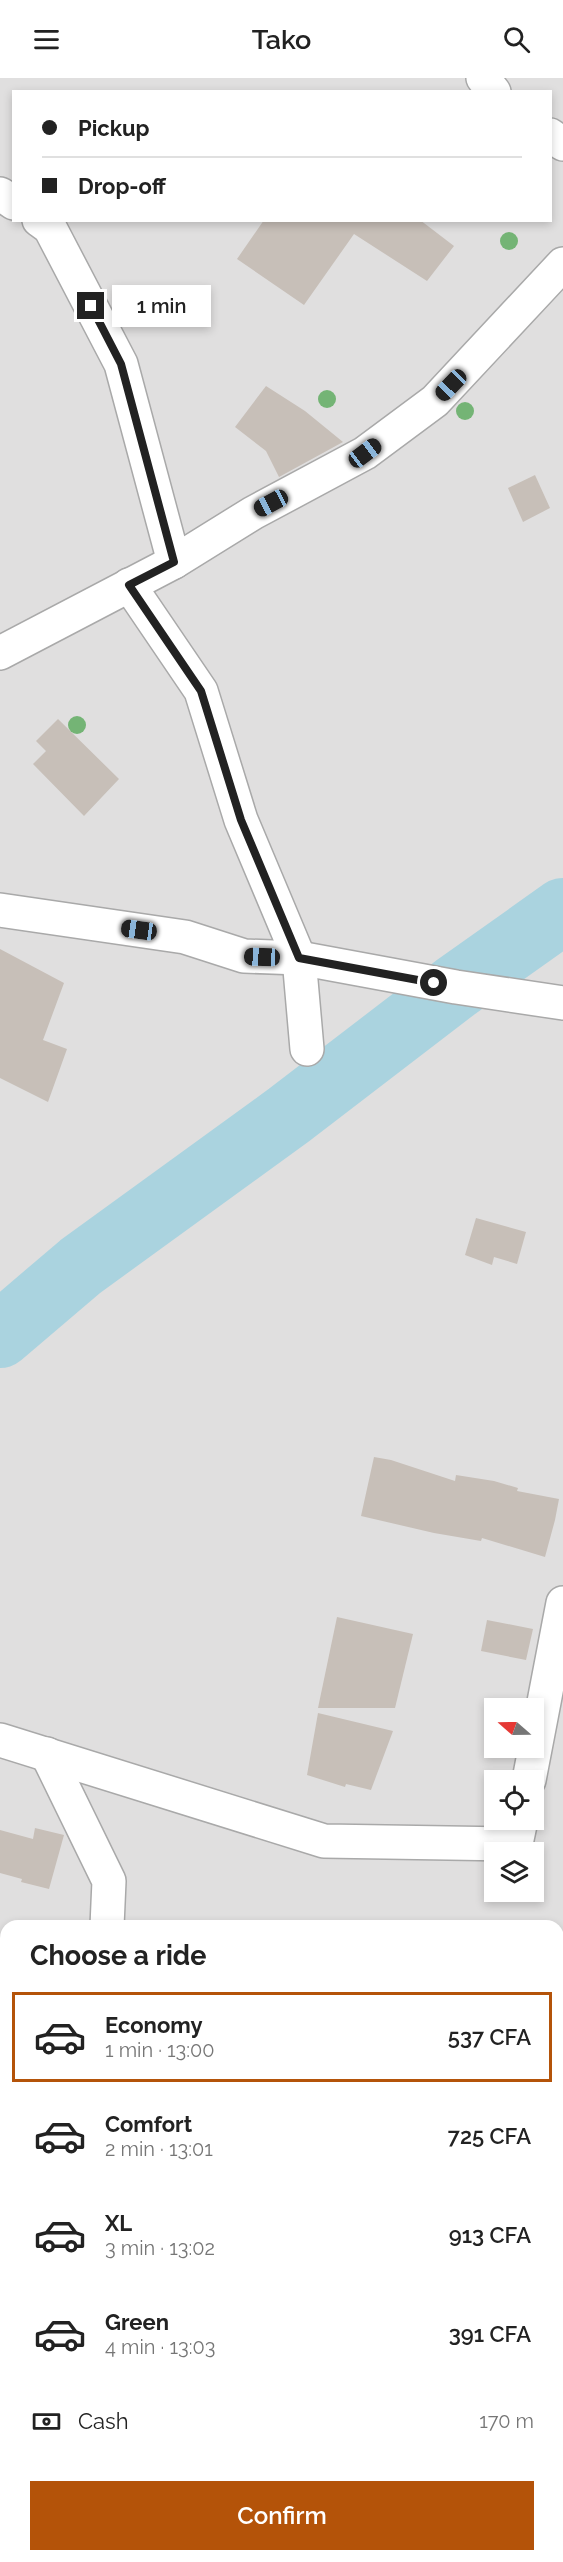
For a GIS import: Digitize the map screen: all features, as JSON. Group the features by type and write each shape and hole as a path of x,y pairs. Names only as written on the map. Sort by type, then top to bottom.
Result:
{"street":[{"path":"483,78 492,90"},
{"path":"42,222 50,228 121,364 174,562"},
{"path":"0,653 174,562 253,513 365,453 435,401 563,264"},
{"path":"129,585 201,691 241,820 299,958 307,1050"},
{"path":"0,910 185,937 244,956 299,958 456,987 563,1003"},
{"path":"531,1770 563,1603"},
{"path":"0,1740 324,1841 516,1844 519,1830"},
{"path":"47,1754 109,1881 107,1920"}],"shaded area":[{"path":"0,78 563,78 563,1920 0,1920"}],"building":[{"path":"263,222 423,222 454,246 427,281 354,234 304,305 237,259"},
{"path":"266,386 305,411 343,442 279,477 266,451 235,427"},
{"path":"535,475 550,508 523,522 508,488"},
{"path":"58,719 119,779 84,816 33,764 46,751 36,741"},
{"path":"0,949 64,983 43,1040 67,1049 48,1102 0,1078"},
{"path":"476,1218 526,1232 517,1264 494,1257 492,1265 465,1255"},
{"path":"374,1457 391,1460 455,1481 456,1475 494,1481 518,1488 517,1491 559,1499 545,1557 482,1538 481,1541 434,1533 361,1516"},
{"path":"337,1617 413,1634 395,1708 318,1708"},
{"path":"487,1620 533,1629 526,1660 481,1651"},
{"path":"318,1713 393,1731 371,1790 346,1784 345,1787 307,1775"},
{"path":"35,1828 64,1835 49,1889 21,1882 22,1879 0,1873 0,1830 33,1839"}],"waterway":[{"path":"0,1335 81,1266 289,1115 456,987 563,911"}],"route":[{"path":"91,306 121,364 174,562 129,585 201,691 241,820 299,958 434,983"}]}
